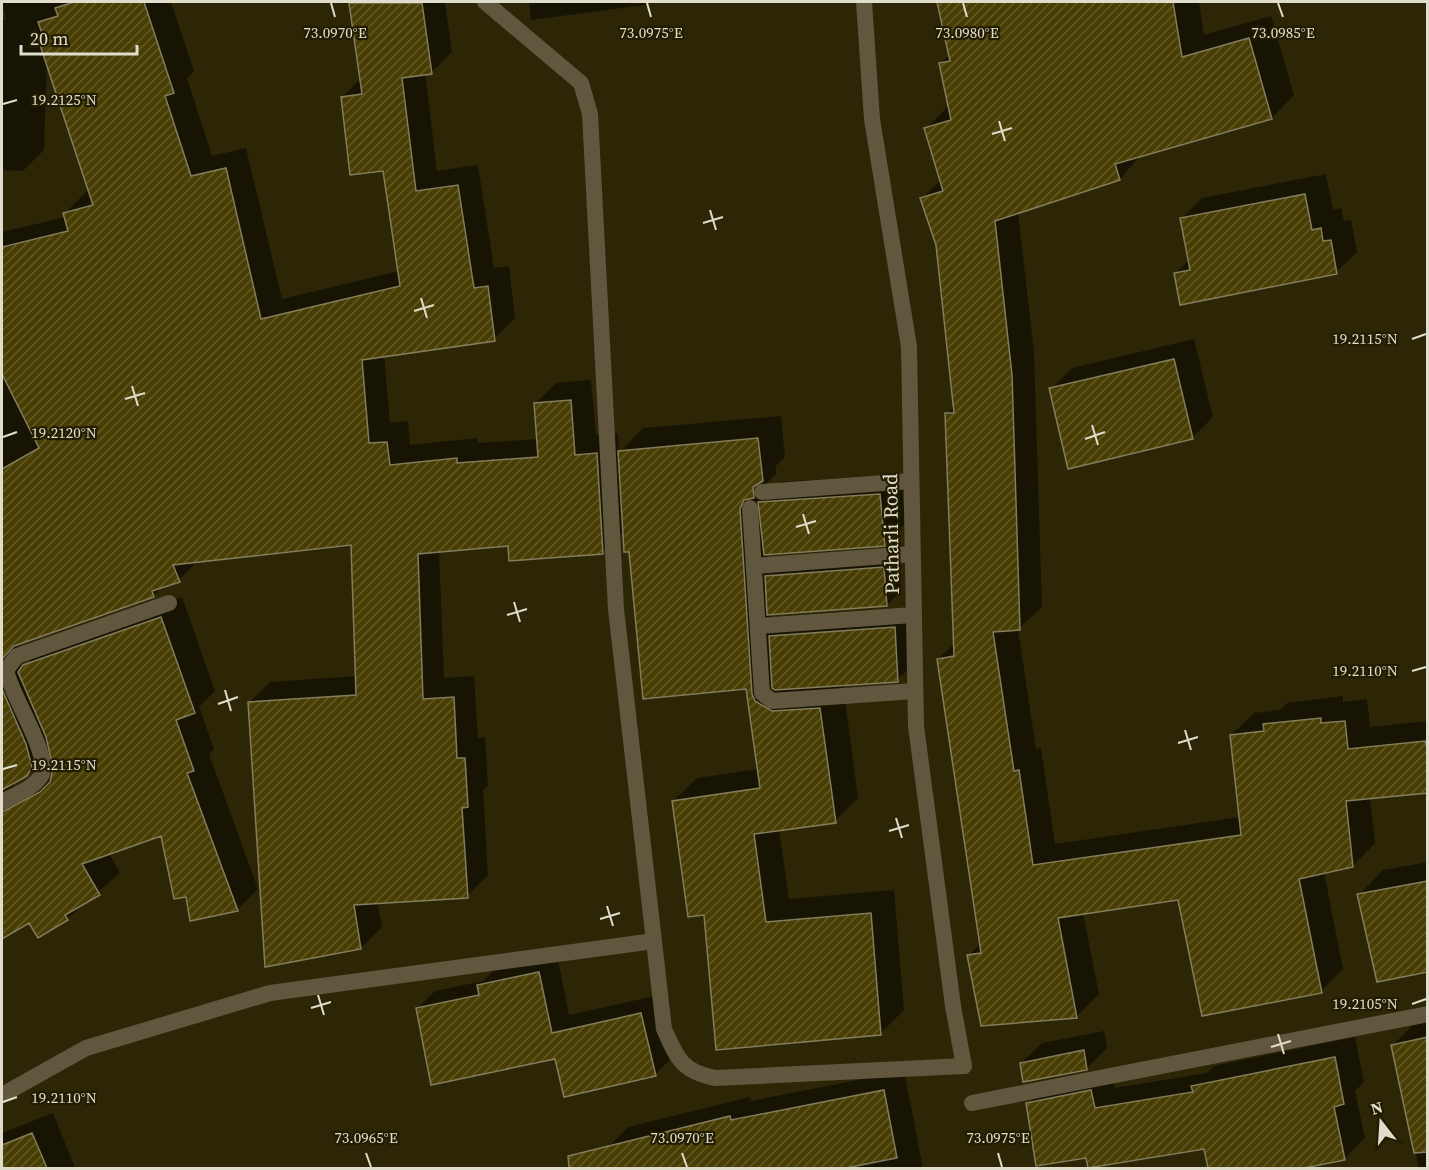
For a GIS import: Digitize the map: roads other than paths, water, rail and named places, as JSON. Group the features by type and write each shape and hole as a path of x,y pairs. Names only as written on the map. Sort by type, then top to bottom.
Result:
{"street":[{"path":"2,1093 86,1048 270,993 654,941 616,609 590,114 581,83 485,2"},
{"name":"Patharli Road","path":"654,941 664,1029 677,1059 695,1074 715,1078 964,1066 953,1006 919,749 913,615 909,347 872,119 864,2"},
{"path":"762,492 911,481"},
{"path":"750,508 762,693 772,701 915,691"},
{"path":"754,566 912,554"},
{"path":"2,802 33,785 42,775 43,756 9,685 6,670 16,656 169,603"},
{"path":"759,626 913,615"},
{"path":"972,1103 1428,1014"}]}
